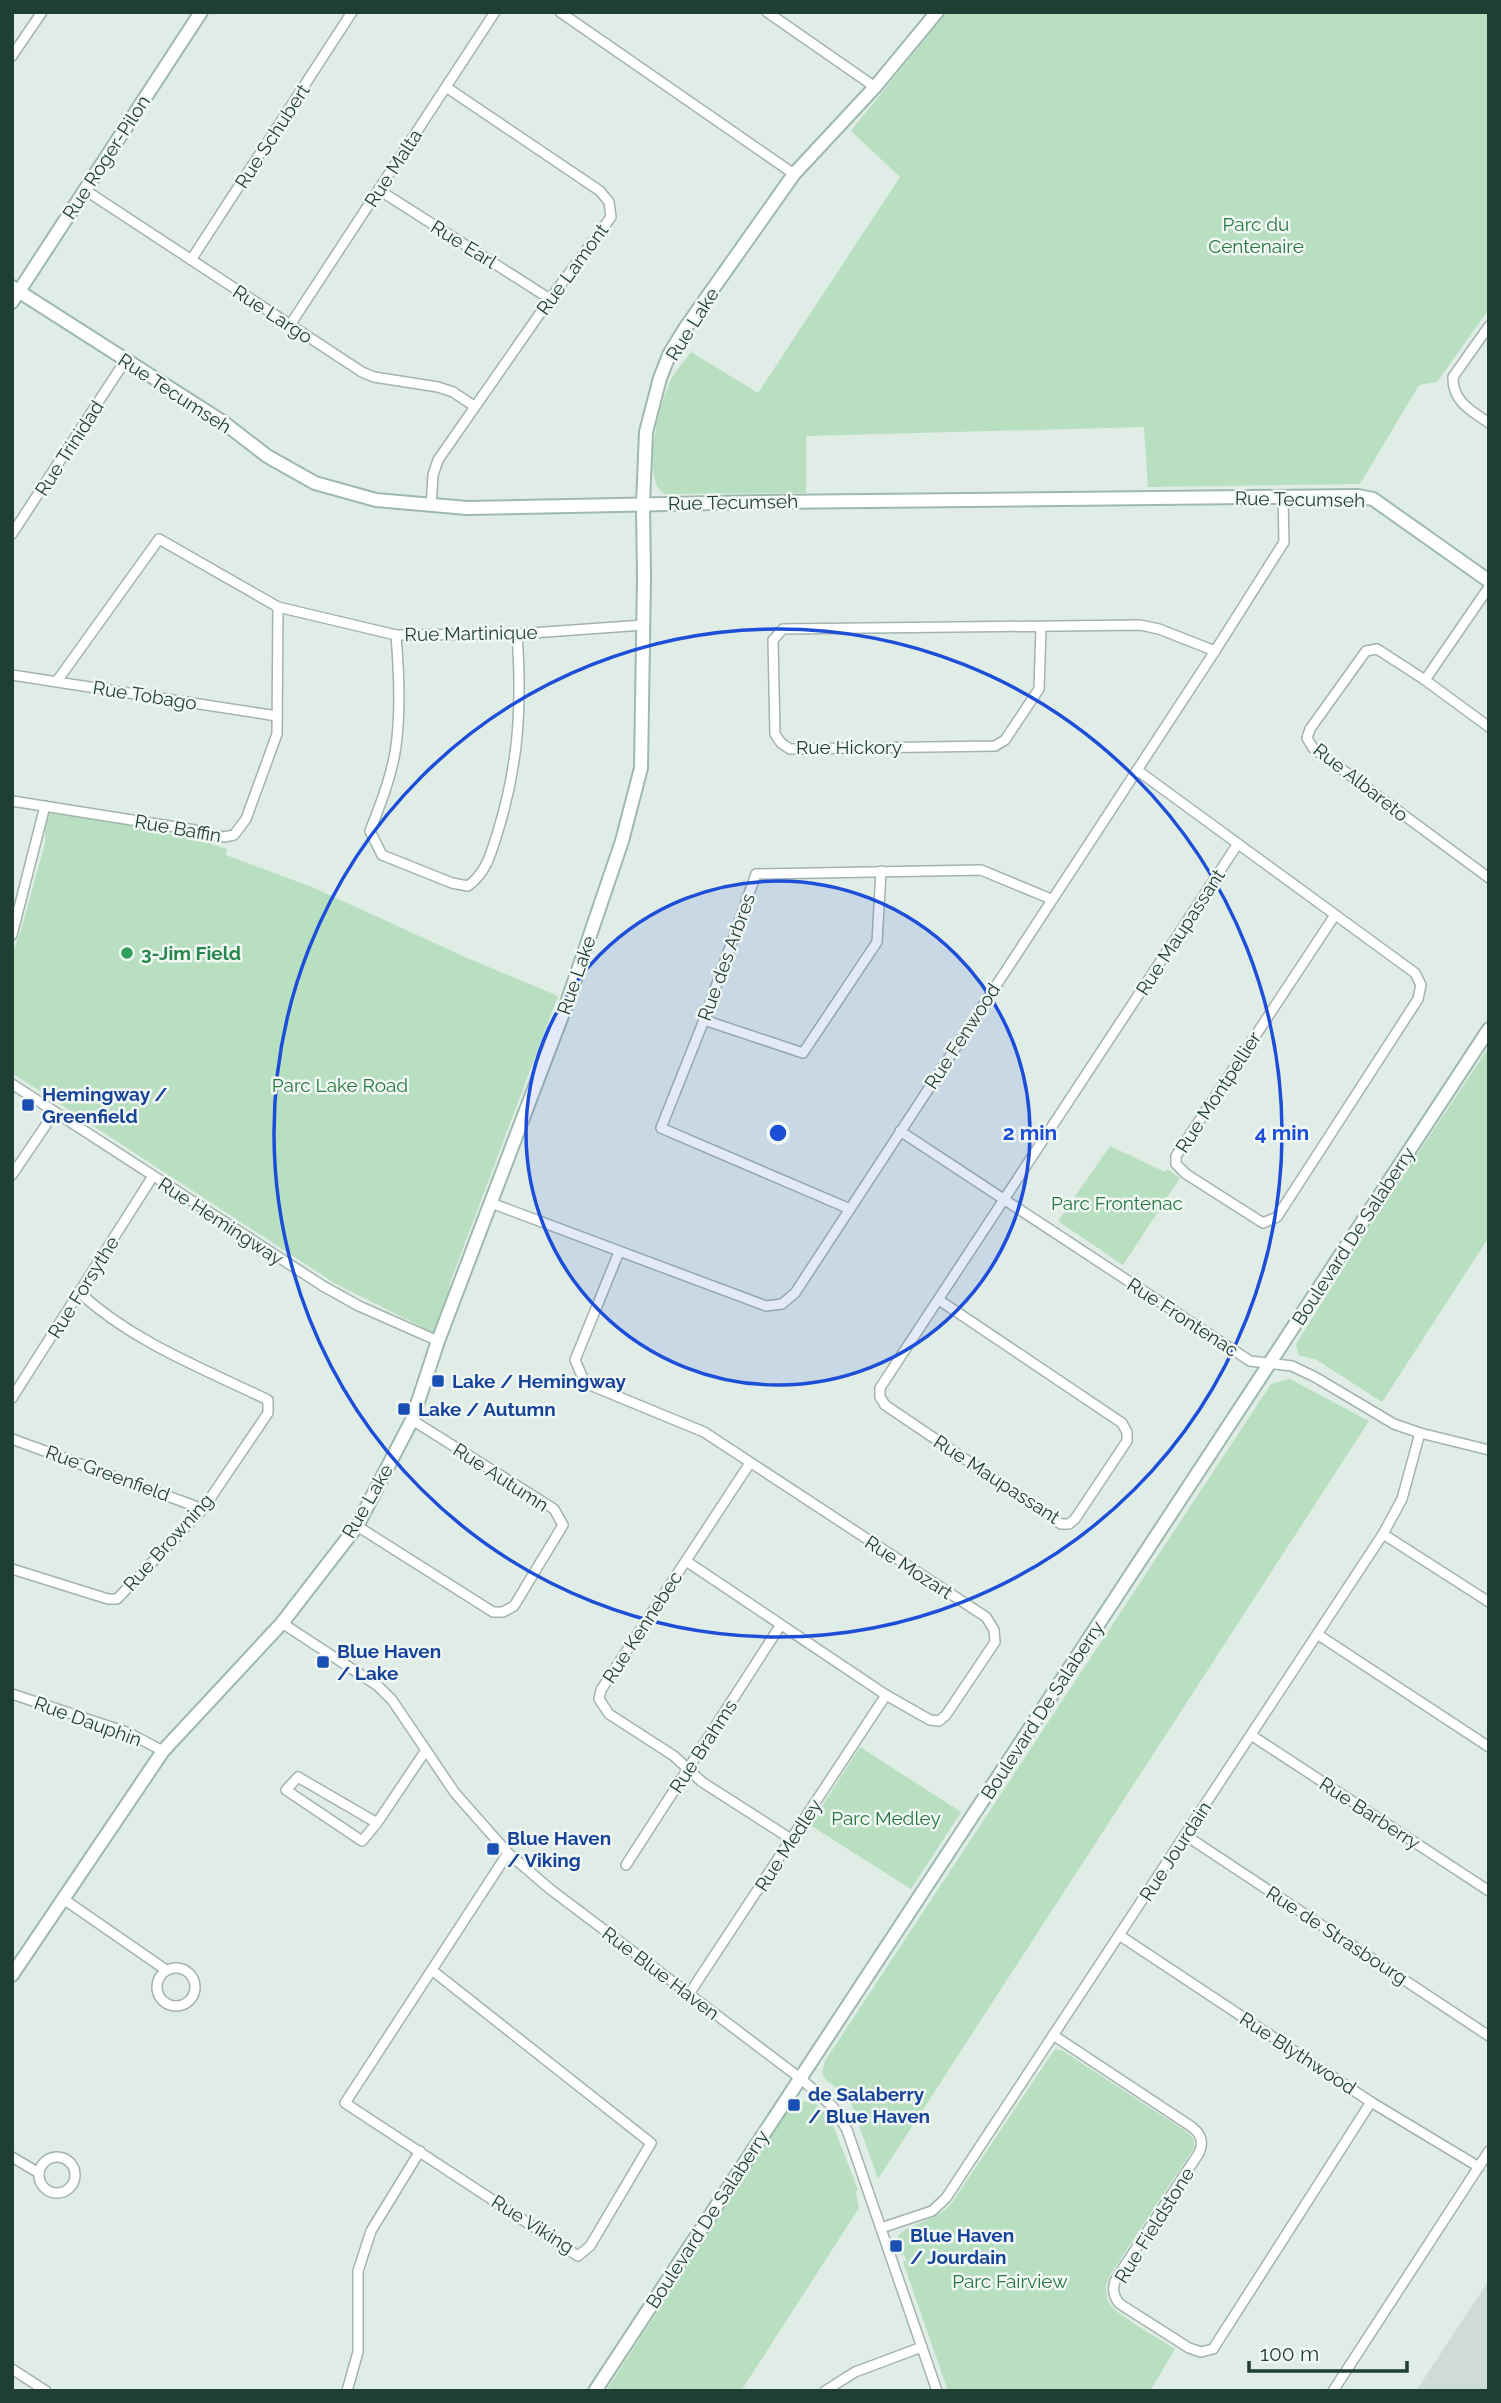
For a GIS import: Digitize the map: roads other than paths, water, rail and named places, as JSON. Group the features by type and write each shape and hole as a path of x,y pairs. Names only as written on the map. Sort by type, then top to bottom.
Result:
{"street":[{"path":"12,56 42,12"},
{"name":"Rue Roger-Pilon","path":"15,293 201,12"},
{"name":"Rue Schubert","path":"191,260 352,12"},
{"name":"Rue Malta","path":"290,325 495,12"},
{"path":"560,12 794,174"},
{"path":"767,12 875,87"},
{"name":"Rue Lake","path":"12,1975 163,1751 282,1623 357,1526 412,1420 438,1341 568,1000 622,841 641,768 646,432 660,378 670,353 794,174 875,87 937,12"},
{"name":"Rue Lamont","path":"431,506 433,475 438,460 550,299 611,217 609,202 600,191 446,87"},
{"name":"Rue Largo","path":"85,190 362,372 374,377 453,392 474,406"},
{"name":"Rue Earl","path":"379,190 550,299"},
{"name":"Rue Tecumseh","path":"15,293 223,422 267,456 315,484 376,500 467,508 1357,496 1373,499 1489,580"},
{"path":"1489,326 1453,377 1453,385 1462,404 1489,423"},
{"name":"Rue Trinidad","path":"12,534 125,361"},
{"name":"Rue Fenwood","path":"491,1203 766,1306 782,1304 795,1293 1215,652 1284,542 1283,498"},
{"name":"Rue Martinique","path":"57,681 159,538 278,607 396,635 516,634 644,625"},
{"path":"1425,680 1489,587"},
{"name":"Rue Baffin","path":"12,801 231,836 246,819 277,734 278,607"},
{"name":"Rue Hickory","path":"1041,628 1039,689 1005,740 995,746 790,749 781,743 775,734 773,640 783,629 1140,625 1159,629 1215,652"},
{"path":"396,635 396,746 384,796 370,831 382,855 452,883 468,886 480,878 486,867 502,817 516,757 520,697 516,634"},
{"name":"Rue Albareto","path":"1489,727 1377,649 1366,651 1310,729 1307,738 1313,748 1489,878"},
{"name":"Rue Tobago","path":"12,675 277,716"},
{"name":"Rue Montpellier","path":"1136,770 1415,973 1421,985 1418,999 1277,1217 1263,1223 1186,1174 1176,1164 1176,1156 1335,915"},
{"path":"12,934 45,806"},
{"name":"Rue Maupassant","path":"939,1300 1122,1423 1128,1432 1127,1441 1069,1524 1061,1524 1050,1517 885,1405 880,1396 880,1388 1237,845"},
{"name":"Rue des Arbres","path":"850,1209 661,1128 704,1020 756,874 981,870 1051,899"},
{"path":"704,1020 803,1053 877,942 881,872"},
{"name":"Boulevard De Salaberry","path":"595,2391 1489,1029"},
{"name":"Rue Hemingway","path":"12,1084 337,1294 438,1341"},
{"path":"12,1175 54,1113"},
{"name":"Rue Frontenac","path":"900,1131 1250,1361 1298,1368 1379,1416 1420,1433 1489,1450"},
{"name":"Rue Forsythe","path":"12,1398 153,1176"},
{"name":"Rue Mozart","path":"619,1252 575,1360 585,1383 704,1432 986,1617 994,1630 995,1642 946,1715 939,1721 930,1720 886,1695 780,1626 686,1561"},
{"name":"Rue Browning","path":"12,1569 108,1599 117,1599 203,1508 268,1413 268,1400 156,1346 99,1311 80,1293"},
{"name":"Rue Autumn","path":"357,1526 492,1612 503,1612 514,1606 563,1525 554,1509 412,1420"},
{"name":"Rue Jourdain","path":"881,2228 928,2213 941,2205 1383,1534 1401,1503 1420,1433"},
{"name":"Rue Greenfield","path":"12,1439 203,1508"},
{"name":"Rue Kennebec","path":"750,1463 601,1690 599,1699 609,1714 674,1756 702,1782 791,1839"},
{"path":"1383,1534 1489,1602"},
{"name":"Rue Blue Haven","path":"282,1623 378,1686 392,1700 455,1793 509,1853 550,1889 800,2078 829,2103 843,2121 937,2391"},
{"name":"Rue Brahms","path":"626,1865 780,1626"},
{"path":"1317,1634 1489,1747"},
{"name":"Rue Dauphin","path":"12,1694 129,1733 163,1751"},
{"name":"Rue Medley","path":"689,1994 886,1695"},
{"name":"Rue Barberry","path":"1251,1735 1489,1891"},
{"path":"377,1823 298,1777 286,1790 362,1841 377,1823 426,1750"},
{"name":"Rue de Strasbourg","path":"1185,1835 1489,2036"},
{"name":"Rue Viking","path":"433,1971 651,2143 590,2246 578,2256 345,2102 509,1853"},
{"path":"62,1898 166,1970 178,1968 190,1972 195,1990 185,2004 179,2006 166,2003 158,1993 158,1980 166,1970"},
{"name":"Rue Blythwood","path":"1119,1936 1371,2102 1479,2167"},
{"name":"Rue Fieldstone","path":"1053,2035 1192,2127 1201,2136 1202,2147 1199,2153 1116,2279 1114,2287 1116,2299 1120,2304 1189,2348 1201,2352 1213,2349 1371,2102"},
{"path":"347,2391 358,2352 358,2271 371,2231 420,2151"},
{"path":"1333,2391 1489,2151"},
{"path":"12,2157 39,2173"},
{"path":"61,2157 71,2163 75,2180 68,2190 56,2193 45,2189 39,2179 39,2173 44,2162 61,2157"},
{"path":"825,2391 863,2368 922,2347"},
{"path":"12,2369 46,2391"}],"place":[{"name":"3-Jim Field","path":"127,953"},
{"name":"Hemingway / Greenfield","path":"28,1105"},
{"name":"Lake / Hemingway","path":"438,1381"},
{"name":"Lake / Autumn","path":"404,1409"},
{"name":"Blue Haven / Lake","path":"323,1662"},
{"name":"Blue Haven / Viking","path":"493,1849"},
{"name":"de Salaberry / Blue Haven","path":"794,2105"},
{"name":"Blue Haven / Jourdain","path":"896,2246"}],"park label":[{"name":"Parc du Centenaire","path":"1256,235"},
{"name":"Parc Lake Road","path":"340,1085"},
{"name":"Parc Frontenac","path":"1117,1203"},
{"name":"Parc Medley","path":"886,1818"},
{"name":"Parc Fairview","path":"1010,2281"}]}
